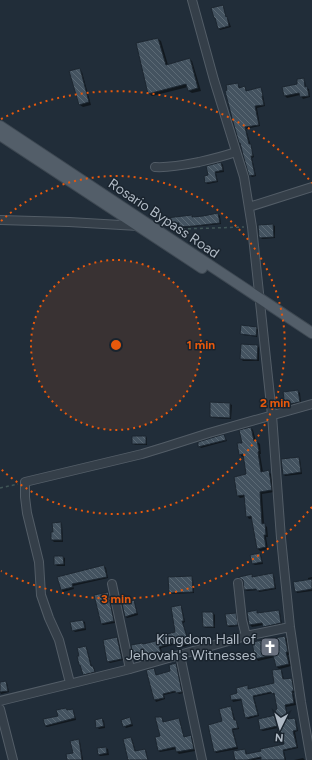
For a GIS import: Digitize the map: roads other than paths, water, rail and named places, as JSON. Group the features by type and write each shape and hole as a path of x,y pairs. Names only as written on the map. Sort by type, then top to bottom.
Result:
{"main road":[{"name":"Rosario Bypass Road","path":"0,126 261,303 312,341"},
{"name":"Rosario Bypass Road","path":"0,135 138,226 261,303 312,332"}],"street":[{"path":"192,0 214,80 244,177 249,207 261,303 272,415 281,538 290,627 311,760"},
{"path":"155,167 169,168 180,166 225,156 236,152"},
{"path":"249,207 312,188"},
{"path":"0,220 138,226"},
{"path":"70,683 59,640 41,595 39,562 27,513 25,482 149,452 209,433 312,404"},
{"path":"238,583 242,620 246,636"},
{"path":"112,584 130,669"},
{"path":"0,700 130,669 246,636 290,627"},
{"path":"180,655 202,760"},
{"path":"0,709 13,760"}],"place":[{"name":"Kingdom Hall of Jehovah's Witnesses","path":"270,647"}]}
